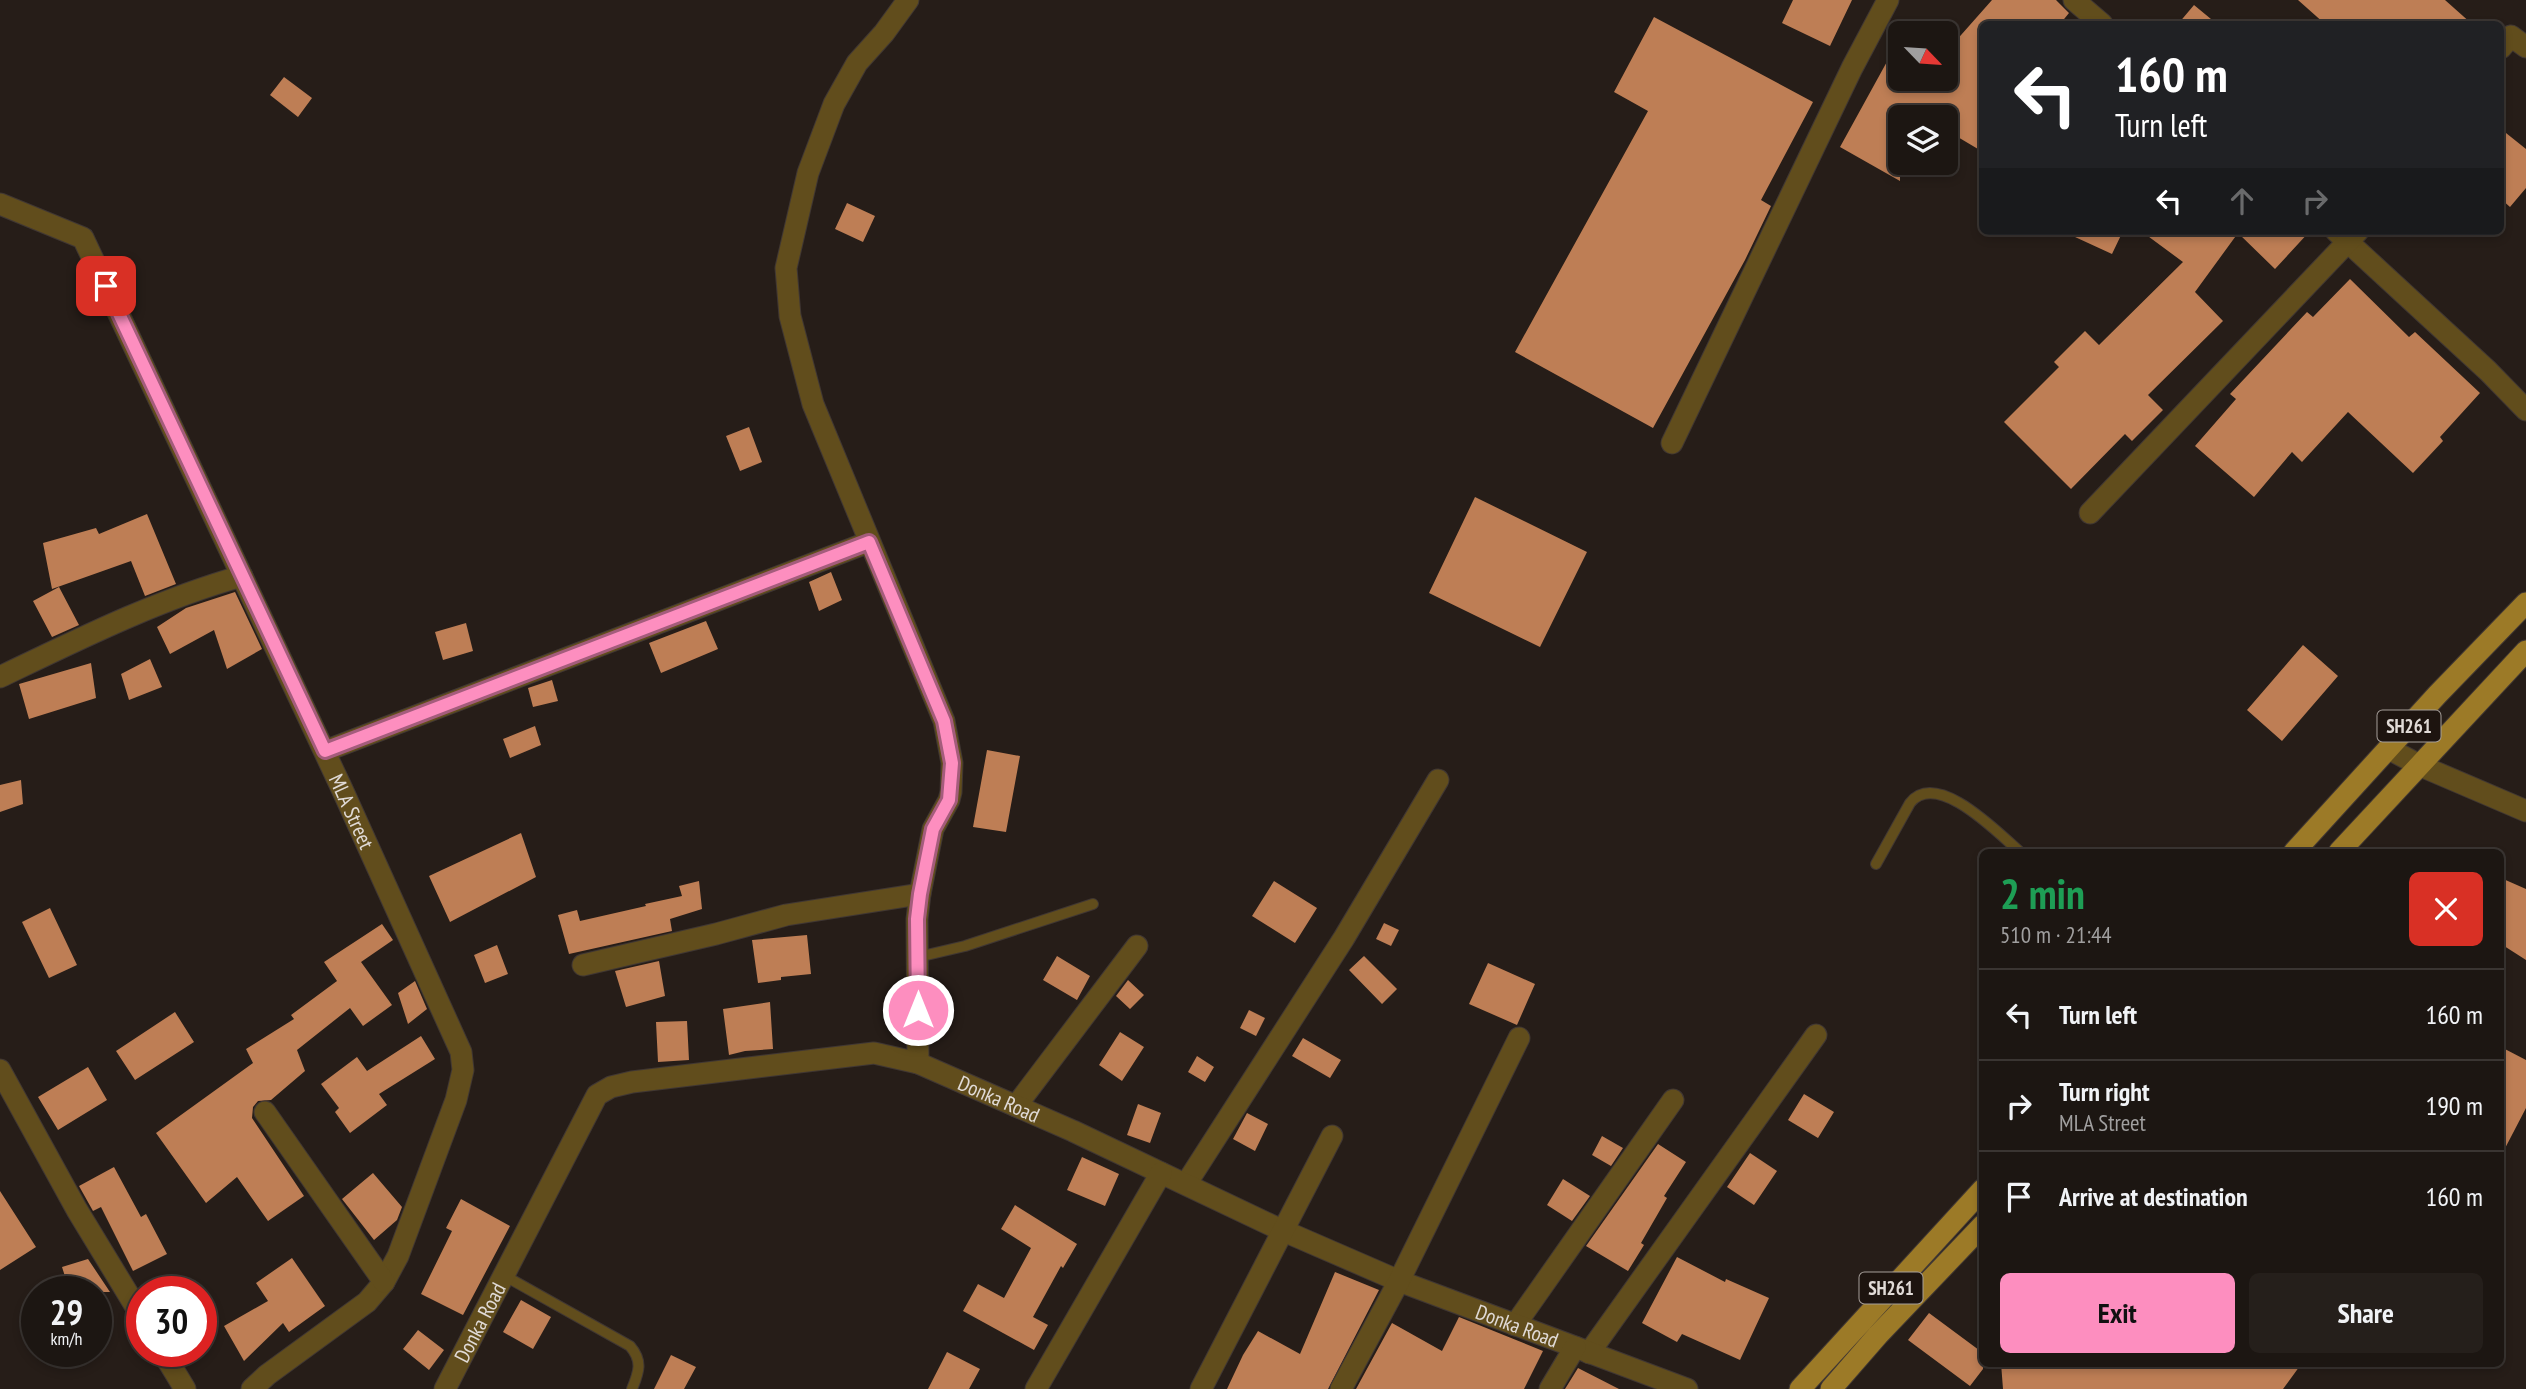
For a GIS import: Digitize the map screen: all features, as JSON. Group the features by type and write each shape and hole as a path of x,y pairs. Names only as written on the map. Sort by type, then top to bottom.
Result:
{"main road":[{"name":"SH261","path":"2297,849 2526,603"},
{"name":"SH261","path":"2342,849 2526,651"},
{"name":"SH261","path":"1800,1389 1979,1193"},
{"name":"SH261","path":"1833,1388 1878,1335 1979,1229"}],"street":[{"path":"908,0 884,33 857,63 835,103 808,173 786,268 790,316 813,404 944,721 952,763 949,800 933,829 920,894 918,1063"},
{"path":"1672,443 1846,80 1888,0"},
{"path":"2074,0 2098,21"},
{"path":"2504,44 2511,36 2526,47"},
{"name":"MLA Street","path":"0,205 83,238 325,751 461,1052 463,1070 456,1100 398,1256 384,1282 367,1302 267,1375 252,1389"},
{"path":"2090,513 2348,235 2488,371 2523,401"},
{"path":"325,751 869,542"},
{"path":"0,677 137,612 242,576"},
{"path":"2389,749 2421,766 2526,811"},
{"path":"1186,1184 1358,916 1438,780"},
{"path":"583,965 786,915 920,894"},
{"path":"1016,1105 1137,946"},
{"path":"1549,1389 1582,1350 1816,1035"},
{"path":"1341,1389 1399,1281 1519,1038"},
{"name":"Donka Road","path":"445,1389 597,1095 611,1087 632,1082 874,1053 918,1063 1016,1105 1399,1281 1687,1389"},
{"path":"2,1079 126,1291"},
{"path":"1515,1325 1673,1100"},
{"path":"265,1112 384,1282"},
{"path":"1201,1389 1332,1136"},
{"path":"1036,1389 1161,1172"},
{"path":"172,1367 185,1389"}],"lane":[{"path":"1876,863 1916,794 1924,792 1948,796 2016,849"},
{"path":"918,957 965,946 1093,904"},
{"path":"505,1276 630,1346 640,1363 632,1389"}],"building":[{"path":"1793,0 1852,0 1830,46 1782,23"},
{"path":"1992,0 2056,0 2069,13 2062,21 1979,21 1979,150 1958,137 1958,105 1888,105 1888,174 1840,147 1888,60 1888,91 1958,91 1958,38"},
{"path":"2298,0 2445,0 2469,21 2322,21"},
{"path":"2194,5 2213,21 2181,21"},
{"path":"1654,17 1813,102 1761,200 1771,206 1745,260 1653,428 1515,352 1648,111 1614,92"},
{"path":"284,77 312,98 298,117 270,95"},
{"path":"2504,131 2526,149 2526,188 2510,207 2504,202"},
{"path":"1889,175 1900,175 1900,181"},
{"path":"847,203 875,216 863,242 835,229"},
{"path":"2071,235 2121,235 2112,254"},
{"path":"2146,235 2237,235 2195,292 2223,321 2148,395 2163,410 2132,441 2125,434 2071,489 2004,422 2059,367 2054,362 2085,331 2099,345 2183,262"},
{"path":"2240,235 2306,235 2275,269"},
{"path":"2350,279 2409,337 2415,332 2480,393 2440,437 2443,441 2413,473 2348,412 2302,462 2292,452 2254,497 2195,446 2236,399 2230,394 2307,312 2313,317"},
{"path":"749,427 762,462 740,471 726,436"},
{"path":"1475,497 1587,552 1540,647 1429,593"},
{"path":"147,514 176,584 145,596 131,561 52,589 43,543 96,528 99,534"},
{"path":"831,572 842,600 819,611 809,582"},
{"path":"59,587 79,625 52,637 33,601"},
{"path":"235,592 262,649 227,669 214,630 170,654 157,627 186,608"},
{"path":"706,621 718,649 661,673 649,643"},
{"path":"466,623 473,651 443,660 435,632"},
{"path":"2303,645 2338,676 2282,741 2247,710"},
{"path":"150,659 162,687 129,700 121,674"},
{"path":"91,663 96,698 29,719 19,684"},
{"path":"552,680 558,701 533,707 528,688"},
{"path":"535,726 541,745 510,758 503,739"},
{"path":"987,750 1020,756 1006,832 973,827"},
{"path":"21,780 23,804 0,812 0,785"},
{"path":"521,833 536,877 450,922 429,876"},
{"path":"2504,879 2526,889 2526,960 2504,946"},
{"path":"699,881 702,909 670,919 672,931 569,954 558,915 577,910 580,921 646,906 645,904 682,896 679,886"},
{"path":"1274,881 1317,908 1295,943 1252,916"},
{"path":"50,908 77,965 49,978 22,922"},
{"path":"1384,923 1399,930 1391,946 1376,939"},
{"path":"382,924 393,940 361,962 392,1005 363,1026 350,1008 297,1050 305,1071 271,1100 258,1101 253,1107 252,1118 304,1196 268,1221 237,1177 206,1203 156,1133 253,1063 246,1049 294,1019 291,1015 337,981 324,962"},
{"path":"807,935 811,974 758,983 752,940"},
{"path":"497,945 508,974 485,983 474,955"},
{"path":"1057,956 1090,976 1077,1000 1043,980"},
{"path":"1364,956 1397,989 1382,1004 1349,970"},
{"path":"659,961 665,996 626,1007 615,971"},
{"path":"1488,963 1535,984 1517,1025 1469,1004"},
{"path":"1128,980 1144,995 1130,1009 1116,996"},
{"path":"415,981 427,1009 408,1024 398,993"},
{"path":"770,1002 773,1049 729,1055 723,1009"},
{"path":"1249,1010 1265,1018 1256,1036 1240,1028"},
{"path":"175,1012 194,1042 135,1080 116,1051"},
{"path":"687,1021 689,1060 658,1062 656,1022"},
{"path":"1120,1032 1144,1047 1122,1081 1099,1065"},
{"path":"421,1036 435,1059 379,1094 387,1105 350,1133 335,1112 339,1108 321,1084 357,1057 367,1071"},
{"path":"1303,1038 1341,1060 1330,1078 1292,1056"},
{"path":"2504,1049 2526,1060 2526,1108 2504,1150"},
{"path":"1197,1056 1214,1067 1205,1082 1188,1072"},
{"path":"88,1067 107,1100 58,1130 38,1097"},
{"path":"1804,1094 1834,1112 1818,1138 1788,1120"},
{"path":"1138,1104 1161,1113 1150,1143 1127,1135"},
{"path":"1247,1113 1268,1124 1255,1151 1233,1139"},
{"path":"1602,1136 1623,1148 1611,1166 1592,1155"},
{"path":"1658,1144 1686,1162 1664,1196 1667,1198 1628,1271 1586,1246"},
{"path":"1750,1153 1777,1171 1754,1205 1727,1187"},
{"path":"1082,1157 1119,1174 1105,1206 1067,1190"},
{"path":"114,1167 141,1217 146,1214 167,1254 133,1271 101,1207 93,1211 79,1186"},
{"path":"373,1173 402,1207 397,1220 374,1240 342,1199"},
{"path":"1563,1179 1590,1196 1572,1221 1547,1205"},
{"path":"0,1191 36,1247 0,1270"},
{"path":"461,1199 510,1226 463,1315 421,1294 452,1231 446,1228"},
{"path":"1015,1205 1077,1244 1063,1268 1061,1266 1033,1317 1048,1325 1034,1350 963,1311 978,1284 1004,1298 1031,1248 1001,1229"},
{"path":"1677,1257 1725,1282 1726,1279 1769,1298 1740,1360 1682,1334 1677,1342 1642,1323"},
{"path":"292,1258 325,1306 289,1332 283,1323 244,1361 224,1326 268,1301 256,1283"},
{"path":"88,1259 99,1276 65,1276 62,1267"},
{"path":"1335,1272 1379,1290 1328,1389 1227,1389 1258,1331 1300,1354"},
{"path":"521,1300 551,1317 533,1349 503,1332"},
{"path":"1929,1313 1979,1350 1979,1367 1983,1369 1970,1386 1908,1340"},
{"path":"1459,1317 1543,1351 1524,1389 1356,1389 1392,1323 1442,1351"},
{"path":"418,1330 444,1350 429,1370 403,1349"},
{"path":"947,1352 980,1369 969,1389 928,1389"},
{"path":"671,1355 696,1367 684,1389 654,1389"},
{"path":"2001,1367 2299,1367 2283,1389 2003,1389"},
{"path":"1578,1368 1619,1389 1565,1389"}],"route":[{"path":"106,286 325,751 869,542 944,721 952,763 951,792 933,829 920,894 917,919 918,1010"}]}
